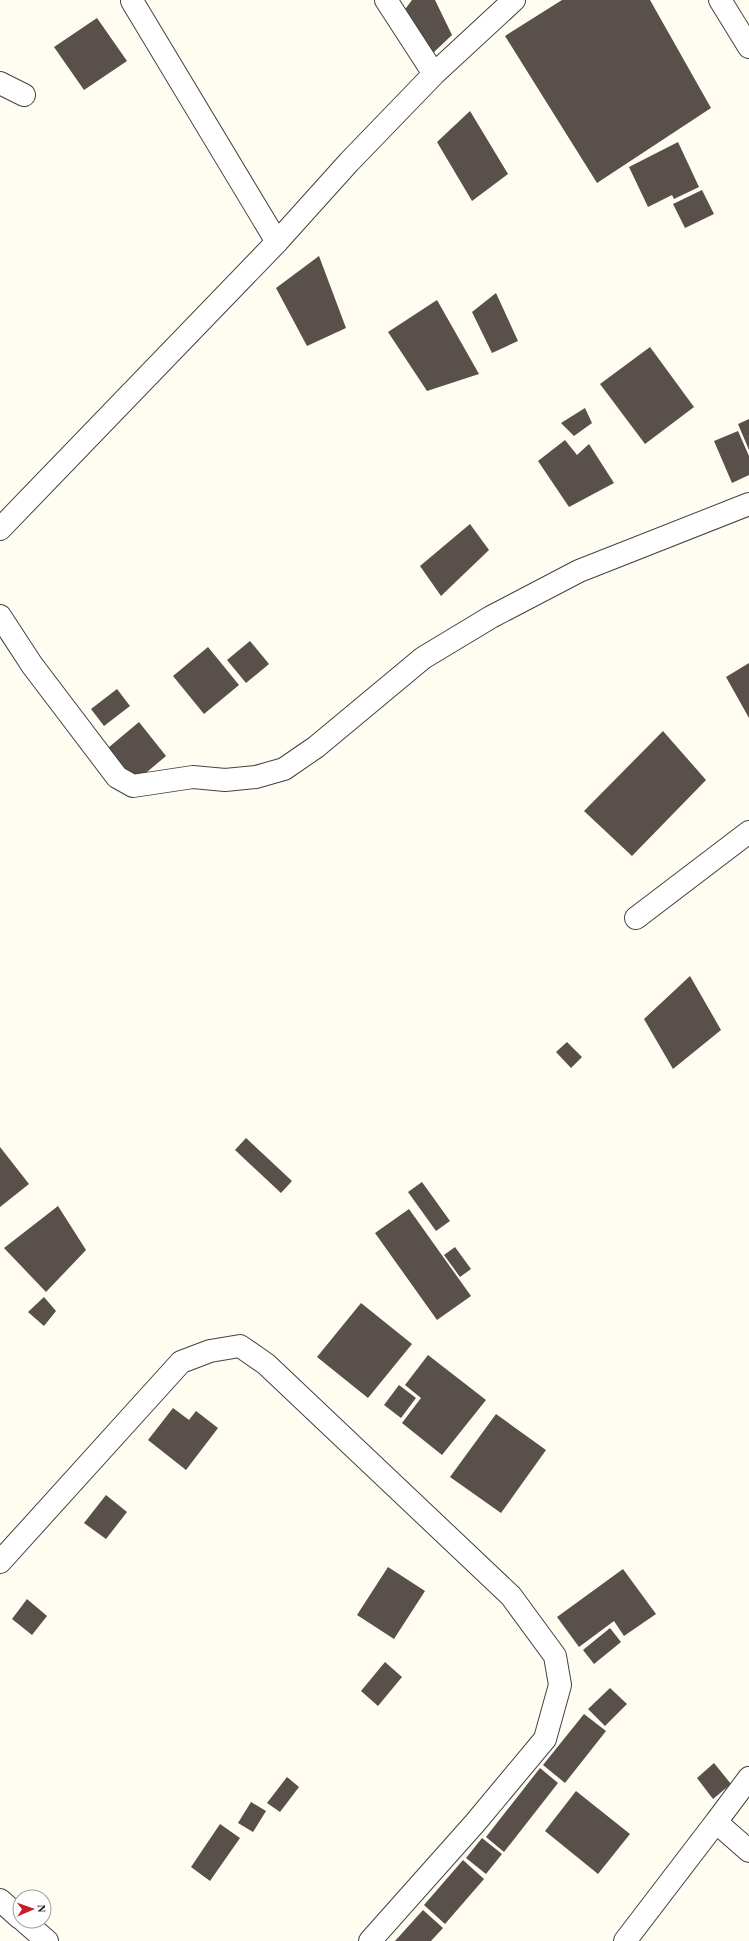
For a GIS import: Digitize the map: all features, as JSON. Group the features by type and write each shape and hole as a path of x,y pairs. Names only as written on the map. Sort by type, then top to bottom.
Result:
{"street":[{"path":"386,0 434,74"},
{"path":"0,530 277,242 349,162 434,74 514,0"},
{"path":"720,0 749,47"},
{"path":"132,1 277,242"},
{"path":"0,83 24,95"},
{"path":"0,616 32,665 117,777 133,786 194,777 225,780 256,777 284,769 316,747 424,658 491,617 579,572 749,504"},
{"path":"636,918 749,832"},
{"path":"0,1562 181,1362 210,1351 240,1346 266,1364 511,1596 555,1656 560,1685 545,1739 474,1823 370,1941"},
{"path":"625,1941 749,1778"},
{"path":"716,1822 749,1851"},
{"path":"0,1900 12,1911"},
{"path":"33,1929 47,1941"}],"building":[{"path":"412,0 435,0 452,35 433,53 403,12"},
{"path":"562,0 650,0 711,108 597,183 505,36"},
{"path":"97,18 127,61 84,90 54,47"},
{"path":"470,111 508,174 472,201 437,142"},
{"path":"678,142 699,187 674,199 672,195 648,207 629,167"},
{"path":"702,190 714,214 685,228 673,204"},
{"path":"319,256 346,328 307,346 276,288"},
{"path":"496,293 518,341 492,353 472,312"},
{"path":"437,300 479,374 427,391 388,332"},
{"path":"650,347 694,407 645,444 600,384"},
{"path":"585,408 592,423 574,436 561,423"},
{"path":"749,419 749,450 738,424"},
{"path":"738,431 749,456 749,475 732,483 714,441"},
{"path":"565,440 577,455 589,444 614,483 569,507 538,461"},
{"path":"470,524 489,550 441,596 420,566"},
{"path":"250,641 269,664 246,683 227,660"},
{"path":"208,647 239,685 204,714 173,676"},
{"path":"749,663 749,718 726,677"},
{"path":"117,689 130,706 104,726 91,709"},
{"path":"139,722 166,756 135,782 108,748"},
{"path":"663,731 706,780 632,856 584,811"},
{"path":"690,976 721,1030 673,1069 644,1019"},
{"path":"567,1042 582,1057 571,1068 556,1052"},
{"path":"246,1138 292,1181 281,1193 235,1150"},
{"path":"0,1147 29,1184 0,1207"},
{"path":"422,1182 450,1221 436,1231 408,1192"},
{"path":"58,1206 86,1250 46,1292 4,1248"},
{"path":"409,1209 471,1296 437,1320 375,1233"},
{"path":"455,1247 471,1269 460,1277 444,1255"},
{"path":"44,1297 56,1311 44,1326 28,1312"},
{"path":"361,1303 412,1344 368,1398 317,1357"},
{"path":"428,1355 486,1400 442,1455 402,1423 421,1398 405,1385"},
{"path":"399,1385 416,1398 401,1418 384,1405"},
{"path":"173,1408 189,1420 196,1411 218,1428 186,1470 148,1440"},
{"path":"496,1414 546,1450 501,1513 450,1477"},
{"path":"106,1495 127,1512 106,1539 84,1523"},
{"path":"388,1567 425,1591 394,1639 357,1615"},
{"path":"623,1569 656,1614 624,1636 614,1621 579,1647 557,1617"},
{"path":"27,1599 47,1616 32,1635 12,1619"},
{"path":"610,1628 621,1642 594,1664 583,1650"},
{"path":"385,1662 402,1677 378,1706 361,1691"},
{"path":"610,1688 627,1704 605,1726 588,1709"},
{"path":"584,1714 606,1731 565,1783 543,1765"},
{"path":"714,1763 731,1784 713,1799 697,1778"},
{"path":"540,1768 558,1783 504,1852 486,1837"},
{"path":"287,1777 299,1787 280,1812 267,1803"},
{"path":"576,1791 630,1834 598,1874 545,1831"},
{"path":"251,1802 266,1811 253,1832 238,1823"},
{"path":"220,1824 240,1838 210,1881 191,1867"},
{"path":"482,1838 502,1854 486,1874 466,1858"},
{"path":"463,1860 484,1879 445,1924 424,1905"},
{"path":"423,1910 443,1928 431,1941 395,1941"}]}
